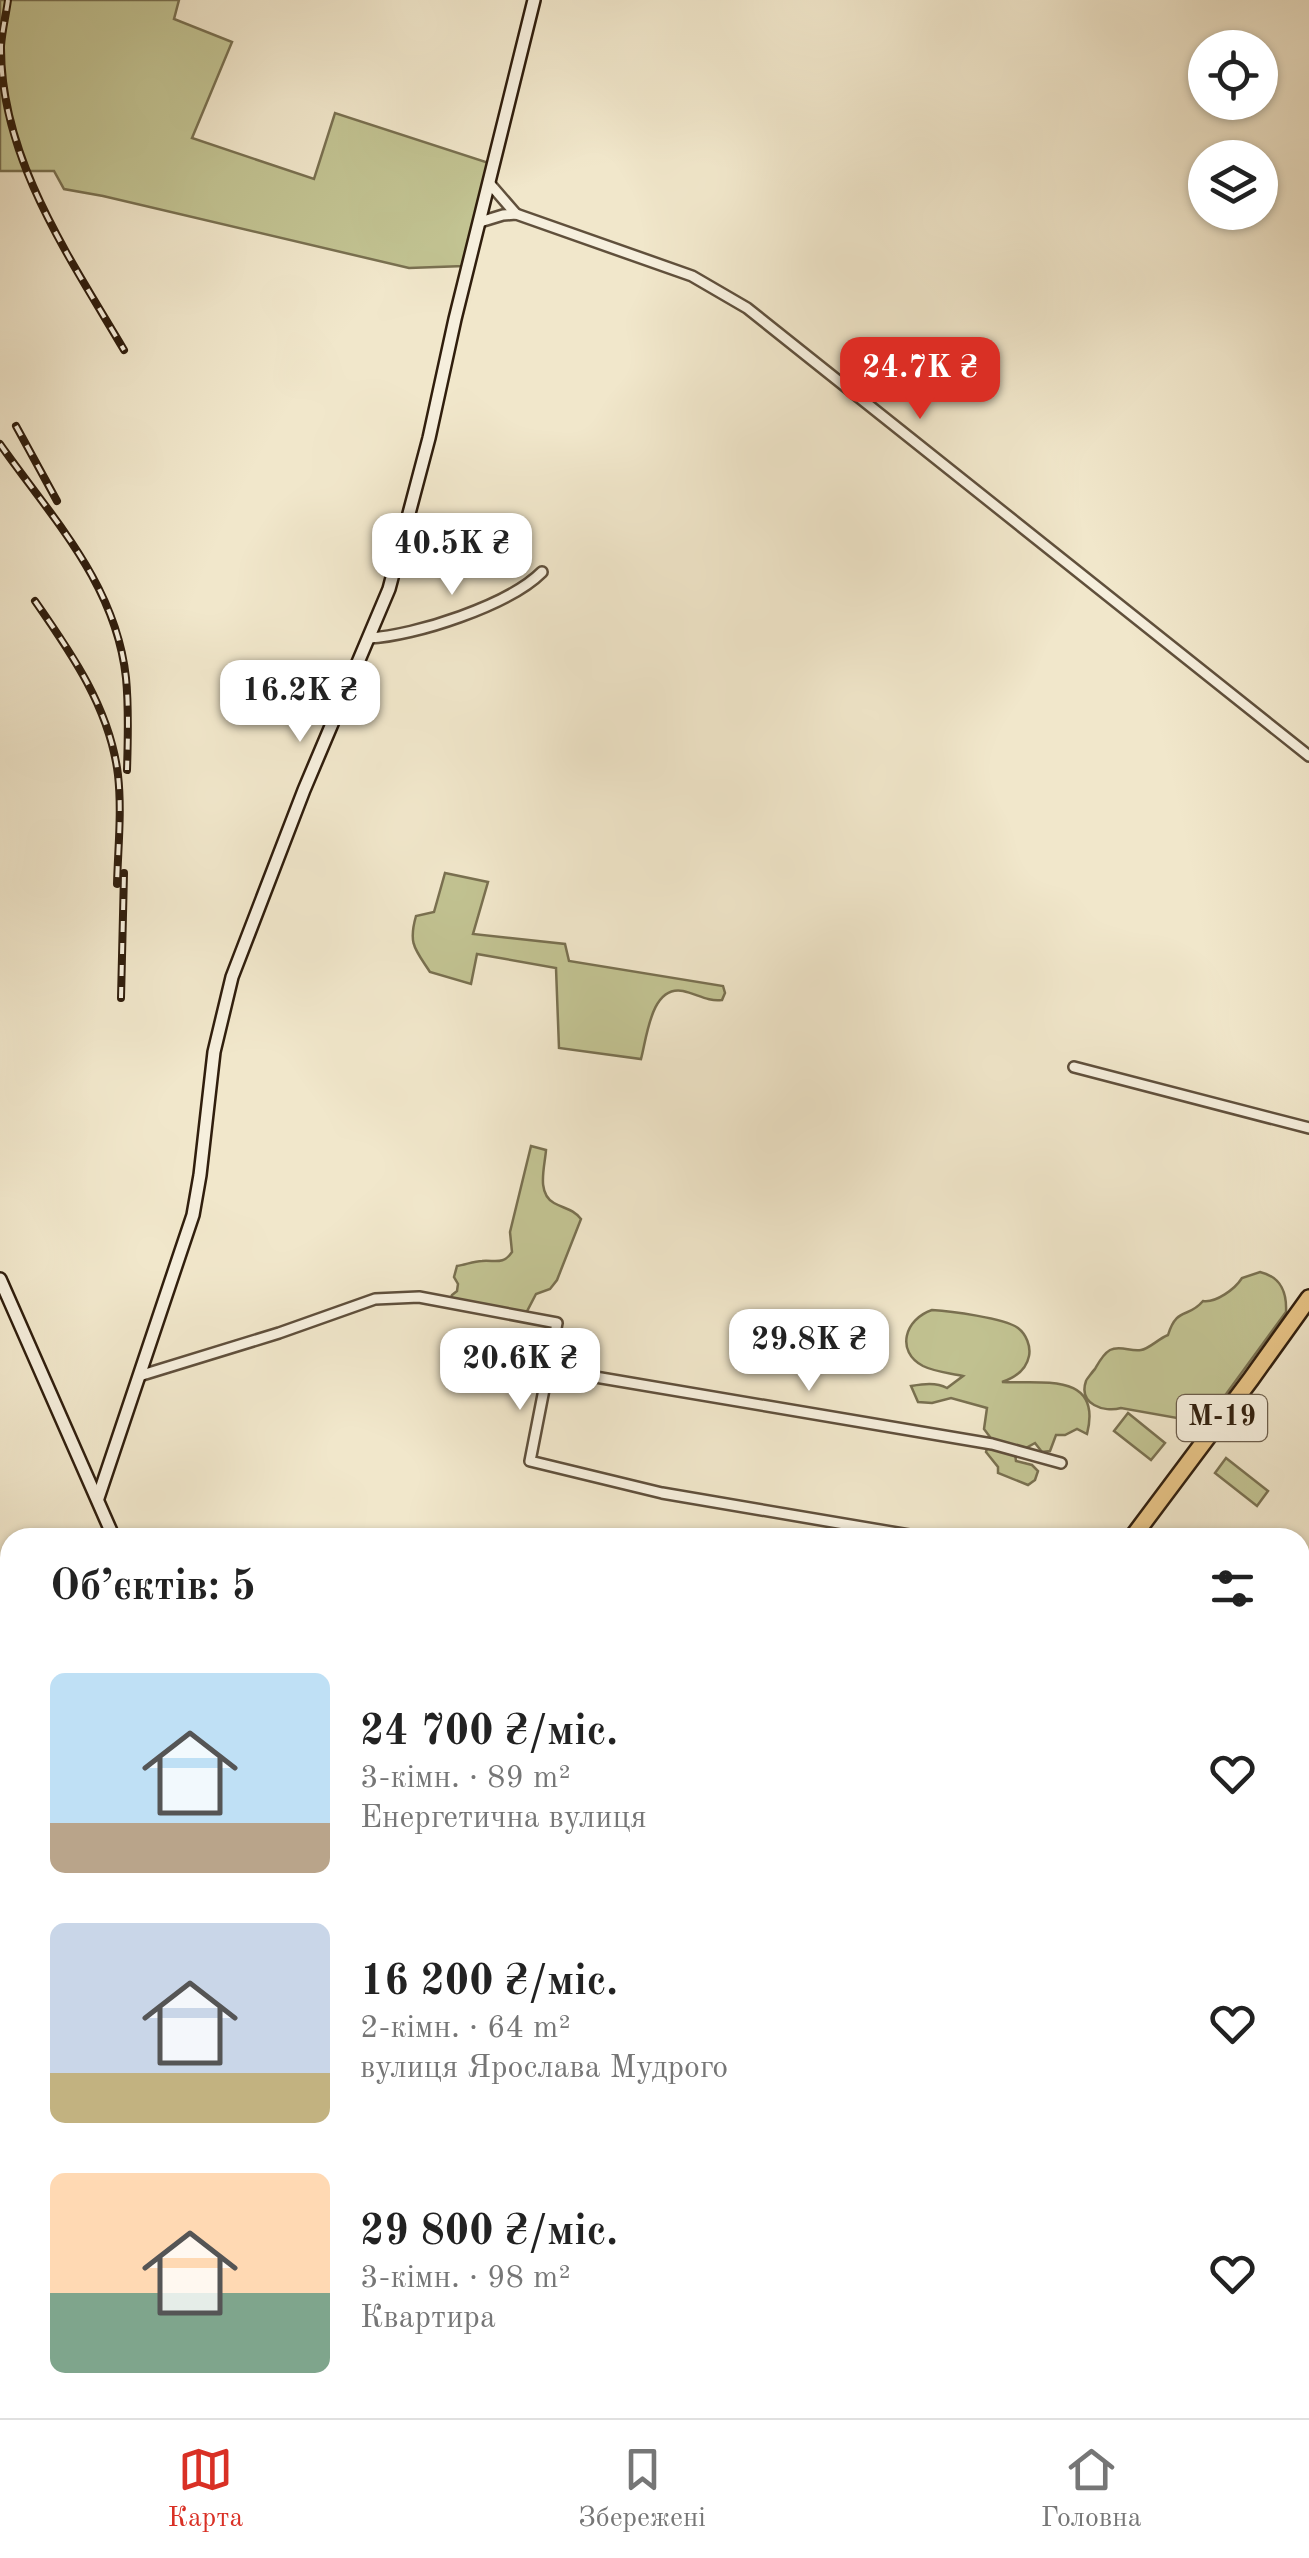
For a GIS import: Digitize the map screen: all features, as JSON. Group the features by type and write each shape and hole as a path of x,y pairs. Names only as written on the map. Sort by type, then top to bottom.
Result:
{"highway":[{"name":"М-19","path":"1139,1528 1309,1298"}],"main road":[{"path":"98,1498 192,1215 214,1052 232,977 304,790 390,589 534,0"},
{"path":"0,1279 110,1528"}],"street":[{"path":"490,184 516,214"},
{"path":"480,222 516,214 692,276 747,308 1309,756"},
{"path":"369,638 393,637 456,618 529,584 542,572"},
{"path":"1074,1068 1309,1128"},
{"path":"140,1376 375,1299 419,1298 557,1323 530,1461 662,1493 860,1528"},
{"path":"548,1369 992,1444 1061,1462"}],"green space":[{"path":"0,0 179,0 174,19 232,42 192,138 314,179 335,113 492,164 464,266 409,268 64,189 54,171 0,171"},
{"path":"445,873 488,882 473,934 565,944 569,961 723,986 722,1000 683,991 664,996 652,1014 641,1059 559,1048 556,968 477,954 471,984 430,972 420,957 413,940 416,916 434,912"},
{"path":"531,1146 546,1150 543,1179 548,1199 581,1219 557,1280 550,1289 536,1294 524,1317 449,1302 457,1291 457,1266 502,1260 512,1252 510,1232"},
{"path":"1260,1272 1281,1286 1286,1312 1205,1423 1107,1409 1089,1401 1086,1381 1108,1352 1147,1348 1168,1335 1179,1316 1203,1301 1225,1294 1242,1278"},
{"path":"932,1310 990,1318 1018,1328 1029,1344 1027,1361 1019,1373 1002,1382 1065,1385 1086,1400 1090,1414 1087,1434 1077,1429 1056,1435 1050,1451 1042,1452 1035,1443 1015,1454 1016,1461 1038,1471 1028,1485 998,1473 986,1452 990,1437 984,1429 987,1408 951,1398 918,1402 911,1386 934,1384 947,1388 963,1376 923,1366 909,1352 906,1344 910,1328 915,1320"},
{"path":"1128,1413 1165,1443 1151,1460 1114,1431"},
{"path":"1226,1458 1268,1491 1257,1506 1215,1473"}],"railway":[{"path":"8,0 1,46 12,128 42,206 124,350"},
{"path":"16,426 57,501"},
{"path":"0,444 79,554 109,612 126,678 127,770"},
{"path":"35,601 87,683 114,751 120,802 117,884"},
{"path":"121,998 124,873"}]}
